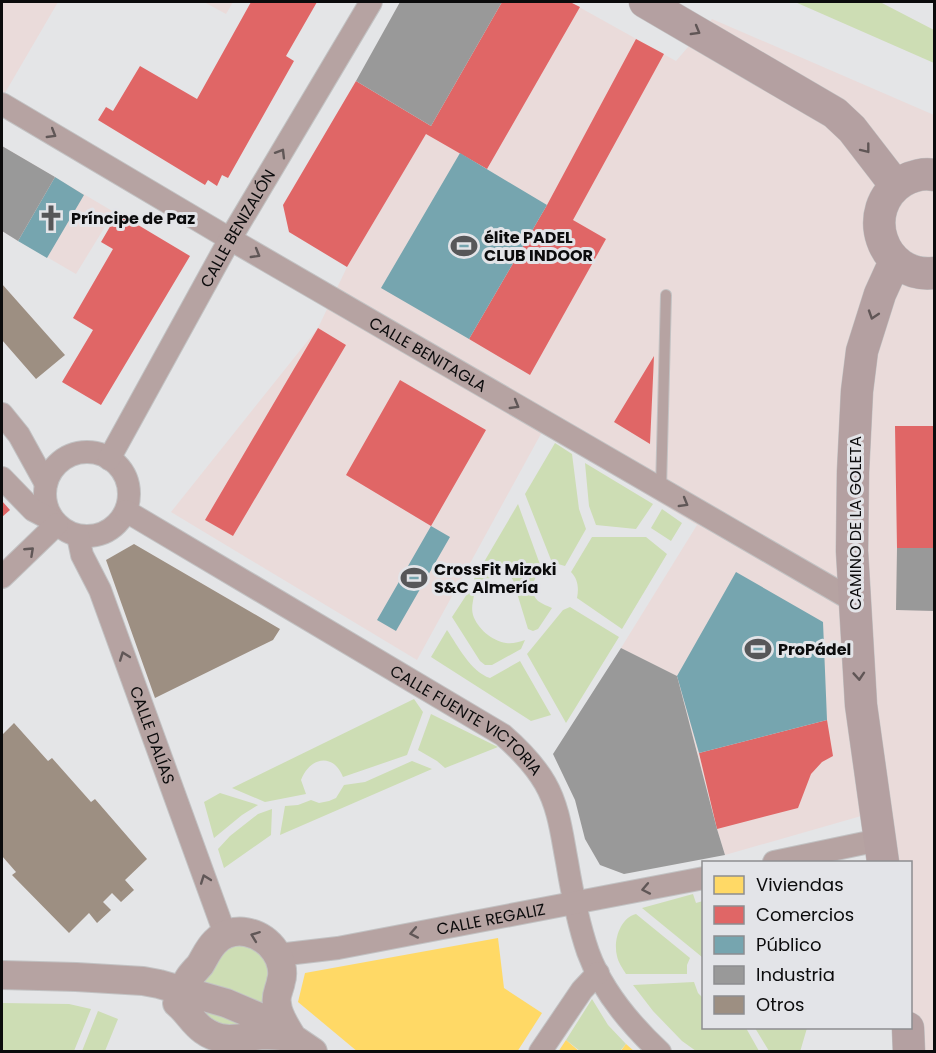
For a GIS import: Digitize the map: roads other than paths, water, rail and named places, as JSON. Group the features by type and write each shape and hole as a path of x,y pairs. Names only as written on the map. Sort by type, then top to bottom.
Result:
{"main road":[{"path":"645,2 835,113 852,129 896,186"},
{"path":"934,175 917,175 896,186 882,206 879,224 882,241 887,252 895,261 916,273 934,273"},
{"name":"CAMINO DE LA GOLETA","path":"881,851 861,705 852,551 853,472 857,391 862,351 880,294 895,261"},
{"path":"908,1029 909,1052"}],"street":[{"name":"CALLE BENIZALÓN","path":"109,459 230,239 371,2"},
{"name":"CALLE BENITAGLA","path":"2,104 854,601"},
{"path":"2,414 19,435 45,484"},
{"path":"19,435 60,461"},
{"path":"2,478 33,510 55,522 62,529 78,536 88,537 105,533 119,522 126,512 129,496 128,482 117,464 105,456 89,452 78,452 60,461 49,474 45,484 45,503 55,522"},
{"name":"CALLE FUENTE VICTORIA","path":"126,512 503,735 523,752 545,783 558,813 574,903 588,953 616,1004 660,1052"},
{"path":"2,577 55,522"},
{"name":"CALLE DALÍAS","path":"78,536 82,555 100,590 225,934"},
{"path":"784,861 881,851"},
{"name":"CALLE REGALIZ","path":"278,955 338,948 702,878"},
{"path":"182,990 216,941 225,934 235,931 251,933 265,940 278,955 281,966 282,980 265,1017"},
{"path":"540,1052 582,990 598,973"},
{"path":"2,975 76,976 143,981 182,990 265,1017 302,1044"}],"lane":[{"path":"661,490 666,296"}],"place":[{"name":"Príncipe de Paz","path":"51,218"},
{"name":"élite PADEL CLUB INDOOR","path":"464,246"},
{"name":"CrossFit Mizoki S&C Almería","path":"414,578"},
{"name":"ProPádel","path":"758,649"}]}
